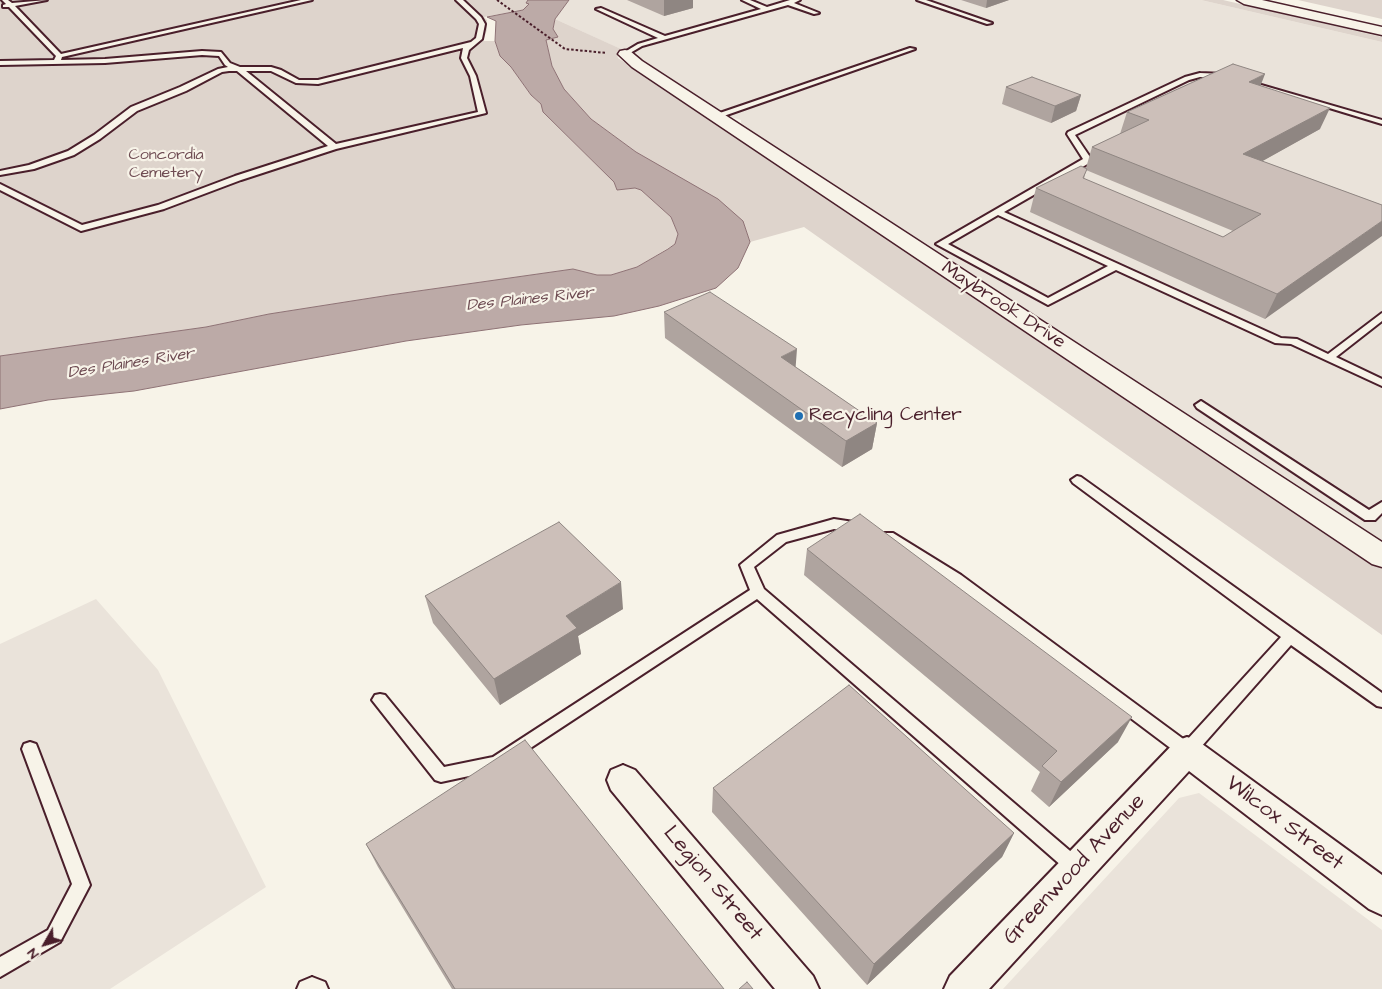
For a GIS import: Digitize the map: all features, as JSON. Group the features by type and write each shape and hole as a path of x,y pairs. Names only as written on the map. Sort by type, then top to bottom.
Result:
{"main road":[{"path":"1244,0 1382,31"},
{"path":"1275,0 1382,24"},
{"name":"Maybrook Drive","path":"625,54 636,64 1382,556"}],"street":[{"name":"Greenwood Avenue","path":"964,989 1187,751"},
{"name":"Wilcox Street","path":"1187,751 1382,897"},
{"name":"Legion Street","path":"623,780 800,989"}],"lane":[{"path":"5,0 59,59"},
{"path":"0,7 44,0"},
{"path":"59,59 127,41 309,0"},
{"path":"0,187 81,228 161,207 238,178 334,147 482,114 475,84 464,58 466,49 479,39 482,24 479,18 459,0"},
{"path":"745,0 767,9"},
{"path":"625,54 633,48 664,38 797,0"},
{"path":"920,0 989,23 975,28"},
{"path":"788,2 816,13"},
{"path":"599,9 664,38"},
{"path":"127,41 128,59"},
{"path":"0,173 31,167 71,153 96,137 134,108 170,95 220,70 271,69 279,71 298,82 318,82 471,44"},
{"path":"715,116 912,49"},
{"path":"0,63 59,59 105,61 213,52 220,54 227,64 239,69 334,147"},
{"path":"1117,265 1048,302 941,244 1088,160 1071,134 1188,78 1200,75 1228,76 1382,122"},
{"path":"1056,177 1066,180"},
{"path":"998,212 1279,341 1293,341 1382,383"},
{"path":"1329,358 1382,316"},
{"path":"1201,405 1370,517 1382,506"},
{"path":"1077,480 1382,702"},
{"path":"1077,868 758,592 747,565 782,538 834,524 875,530 956,579 1187,751 1290,636"},
{"path":"380,700 441,775 497,763 758,592"},
{"path":"0,968 54,936 81,884 30,749"},
{"path":"307,989 312,987 318,989"}],"path":[{"path":"497,0 568,50 625,54"}],"shaded area":[{"path":"569,0 1201,0 1382,42 1382,541 741,125 741,120 713,112 700,98 640,58 555,19"},
{"path":"96,599 158,670 266,887 110,989 0,989 0,644"},
{"path":"1199,793 1382,930 1382,989 1003,989 1179,798"}],"green space":[{"name":"Concordia Cemetery","path":"0,0 528,0 527,3 529,4 523,10 484,17 487,20 487,30 483,41 495,41 500,56 511,67 531,95 542,104 543,112 614,182 617,190 635,188 641,190 671,217 678,234 675,244 637,267 611,275 597,275 573,269 269,314 206,327 0,356"},
{"path":"1201,0 1223,0 1382,37 1382,42"},
{"path":"1298,0 1382,0 1382,19 1369,16"},
{"path":"555,19 621,49 617,54 618,58 1382,569 1382,635 804,227 750,242 743,221 636,152 591,119 564,89 552,66 546,39 557,37 553,30"}],"water":[{"name":"Des Plaines River","path":"528,0 569,0 555,19 553,29 558,37 546,40 552,66 564,89 591,119 636,152 718,199 743,221 750,242 738,268 716,288 659,306 614,316 521,325 406,341 134,391 48,400 0,409 0,356 206,327 269,314 573,269 597,275 611,275 637,267 675,244 678,234 671,217 641,190 635,188 617,190 614,182 543,112 541,104 531,95 511,67 500,56 495,41 496,21 487,17 523,10 529,4 526,3"}],"building":[{"path":"1233,64 1265,74 1249,82 1330,108 1243,154 1382,205 1382,221 1277,294 1036,188 1081,166 1087,169 1083,178 1223,237 1261,214 1092,147 1149,120 1127,112"},
{"path":"1032,77 1081,95 1055,106 1006,87"},
{"path":"710,292 797,349 781,357 877,423 846,441 664,312"},
{"path":"860,514 1132,717 1061,782 1042,766 1057,751 807,549"},
{"path":"559,522 621,582 566,616 577,628 494,679 425,596"},
{"path":"849,685 1014,833 874,964 713,788"},
{"path":"525,740 724,989 455,989 366,844"},
{"path":"747,982 753,989 739,989"}],"place":[{"name":"Recycling Center","path":"799,416"}]}
